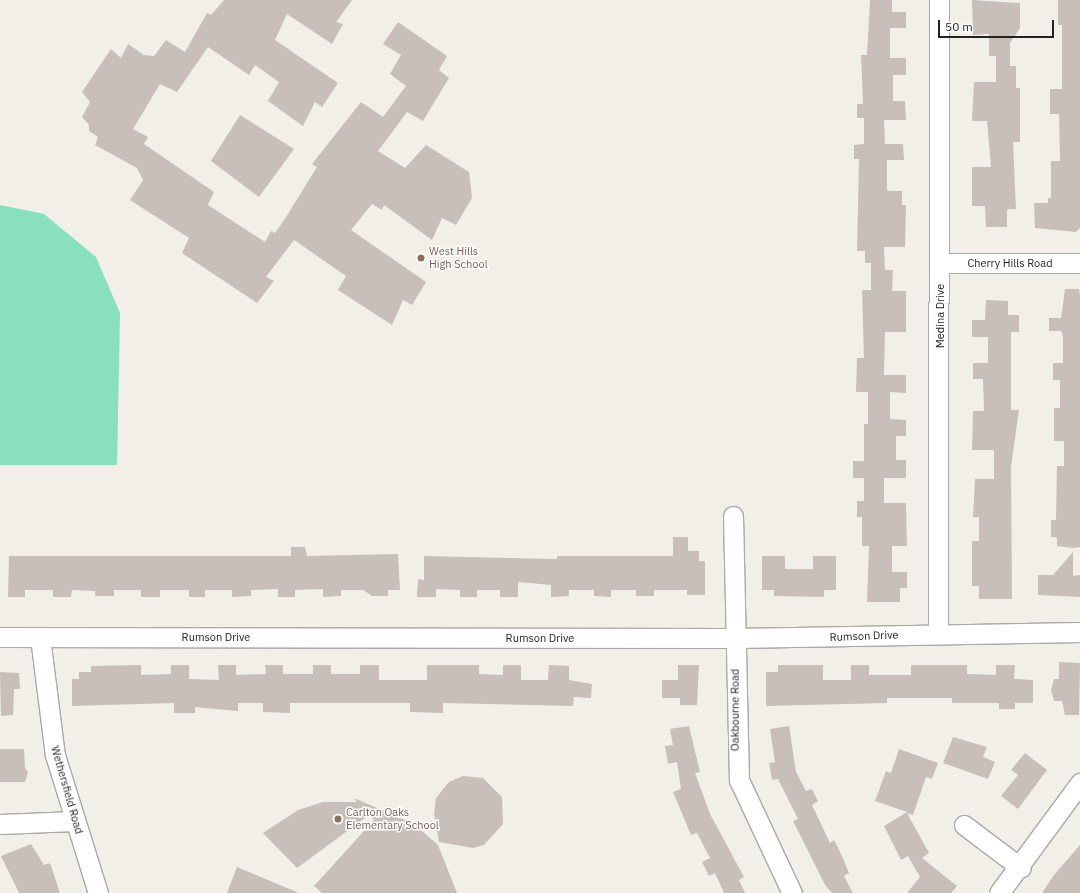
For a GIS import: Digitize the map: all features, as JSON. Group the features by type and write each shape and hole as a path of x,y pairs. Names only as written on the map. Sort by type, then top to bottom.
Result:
{"street":[{"name":"Medina Drive","path":"938,633 940,263 939,0"},
{"name":"Cherry Hills Road","path":"940,263 1080,263"},
{"name":"Oakbourne Road","path":"733,516 739,780 792,893"},
{"name":"Rumson Drive","path":"0,637 735,638 938,633 1080,632"},
{"name":"Wethersfield Road","path":"40,637 55,755 98,893"},
{"path":"999,893 1021,868 1080,783"},
{"path":"0,824 75,820"},
{"path":"964,825 1021,868"}],"green space":[{"path":"0,205 44,214 96,257 120,313 117,465 0,465"}],"building":[{"path":"224,0 352,0 336,22 343,24 332,44 287,14 275,40 338,83 322,107 315,102 303,126 268,101 279,82 255,65 249,75 208,47 177,92 160,84 133,129 148,137 144,144 214,192 208,205 265,242 271,231 275,233 317,167 312,164 361,102 383,117 406,86 390,74 401,55 383,44 398,22 447,56 439,70 449,78 423,121 407,112 378,151 405,168 426,145 469,172 472,198 456,225 442,218 432,240 384,205 382,210 372,204 351,230 426,282 412,305 403,300 392,325 338,290 346,276 294,240 266,277 274,281 257,303 182,253 189,238 130,200 143,180 137,168 95,145 98,137 89,131 89,125 82,117 90,102 82,92 111,49 121,58 128,44 144,55 154,56 166,40 185,52 207,13 211,15"},
{"path":"870,0 892,0 892,12 906,12 906,28 890,28 890,58 906,58 906,75 893,75 893,101 905,101 906,120 884,120 885,144 903,144 904,160 887,160 887,191 902,191 902,205 906,205 905,247 884,247 885,270 893,270 892,291 906,291 906,332 885,332 884,375 906,375 906,393 890,392 890,419 906,420 906,436 896,436 896,460 906,460 906,478 884,478 884,503 906,503 907,546 892,546 892,572 907,572 907,588 900,588 900,602 867,602 869,546 862,546 862,517 857,517 857,501 864,501 864,478 853,478 853,461 864,461 864,424 868,424 868,392 856,392 857,358 864,358 862,290 871,290 871,263 865,263 865,251 857,251 859,159 854,159 854,145 864,144 864,118 857,118 857,104 863,104 861,55 867,55"},
{"path":"972,0 1020,3 1020,28 1010,43 1010,66 1016,66 1016,88 1020,88 1020,142 1013,142 1016,209 1007,209 1007,227 986,227 985,206 972,206 972,167 991,167 987,121 972,121 974,82 996,82 996,56 989,56 989,34 973,35"},
{"path":"1058,0 1080,0 1080,228 1076,232 1035,228 1034,203 1048,203 1048,198 1051,198 1051,161 1060,161 1059,114 1050,114 1050,89 1062,89 1062,25 1058,25"},
{"path":"240,115 294,149 259,197 211,161"},
{"path":"1065,289 1079,289 1080,294 1080,547 1073,548 1057,546 1057,537 1051,537 1051,520 1056,520 1057,466 1064,466 1064,441 1054,441 1054,408 1060,408 1060,380 1053,380 1053,363 1063,363 1063,336 1061,331 1049,331 1049,318 1061,318"},
{"path":"986,300 1008,301 1008,315 1019,315 1019,332 1011,332 1011,410 1019,410 1011,467 1012,599 979,599 979,586 972,586 972,541 979,541 979,517 973,517 975,479 994,479 994,450 972,450 973,411 984,411 983,379 973,379 973,363 988,363 988,337 972,337 972,320 985,320"},
{"path":"673,537 688,537 688,551 699,551 699,561 705,561 705,595 687,595 687,590 654,590 654,596 636,596 636,590 611,590 611,597 594,596 594,590 569,590 569,596 551,597 551,585 518,582 518,597 500,597 500,590 477,590 477,597 460,597 460,590 436,589 436,597 417,597 418,579 424,580 424,556 557,559 557,556 673,556"},
{"path":"291,547 305,547 307,556 398,554 400,590 388,590 388,596 372,596 363,590 341,590 341,596 323,597 323,589 295,590 295,597 278,597 278,589 251,590 251,596 232,597 232,590 205,590 205,597 189,597 189,590 160,590 160,597 141,597 141,590 114,590 114,596 95,596 95,591 72,590 71,597 53,597 53,590 25,590 25,597 8,597 9,556 291,556"},
{"path":"1073,552 1073,576 1080,575 1080,597 1038,595 1038,575 1053,575"},
{"path":"762,556 785,556 785,569 813,569 813,556 836,556 836,590 824,590 824,597 774,596 774,590 762,590"},
{"path":"1059,662 1080,663 1079,715 1065,715 1062,701 1054,701 1051,690 1054,679 1059,679"},
{"path":"141,665 141,675 171,674 171,665 189,665 189,679 219,680 218,665 236,665 236,675 266,674 265,665 283,665 283,674 313,674 313,665 331,665 331,674 360,674 360,665 379,665 379,680 427,680 427,665 479,665 479,674 503,675 503,665 521,665 521,680 548,680 549,665 569,666 569,680 592,684 591,698 574,697 573,706 443,703 443,713 410,712 410,703 290,703 290,713 263,712 263,703 238,703 238,711 195,707 195,713 174,713 174,703 72,706 72,679 79,679 79,672 91,672 91,666"},
{"path":"678,665 699,665 697,705 680,705 680,698 662,698 662,680 678,680"},
{"path":"778,665 823,665 823,680 851,680 851,665 869,665 869,675 911,675 911,665 967,665 967,674 996,675 996,665 1015,665 1014,679 1033,680 1033,703 1015,703 1015,709 999,709 999,703 952,703 952,698 887,698 887,703 766,706 766,672 778,672"},
{"path":"0,672 19,673 20,689 14,689 13,715 1,716"},
{"path":"689,726 700,772 695,773 710,814 744,877 739,880 745,893 724,893 715,873 709,876 702,862 710,858 697,833 691,835 673,792 681,789 677,762 668,764 665,746 673,745 670,729"},
{"path":"789,726 796,772 806,791 812,789 818,801 812,805 830,843 834,840 843,858 849,873 844,876 853,893 832,893 825,885 793,821 798,819 778,779 772,780 769,763 775,762 770,729"},
{"path":"953,737 987,747 983,757 995,762 988,779 943,763"},
{"path":"0,749 24,749 25,768 28,772 25,782 0,782"},
{"path":"899,749 938,763 932,779 926,777 913,815 907,813 929,853 922,858 957,886 951,893 907,893 920,877 908,856 901,860 884,826 907,812 875,801 886,771 891,773"},
{"path":"1025,753 1047,770 1018,809 1001,796 1018,775 1011,770"},
{"path":"463,776 483,778 502,797 503,824 484,845 473,848 439,842 434,814 436,798 449,782"},
{"path":"354,798 414,824 438,845 457,893 322,893 314,886 374,820 369,815 297,868 263,833 298,810 323,802 357,802"},
{"path":"31,844 44,865 50,863 60,893 19,893 1,856"},
{"path":"1080,845 1080,893 1042,893 1054,875"},
{"path":"237,867 299,893 227,893"}],"place":[{"name":"West Hills High School","path":"421,258"},
{"name":"Carlton Oaks Elementary School","path":"338,819"}]}
